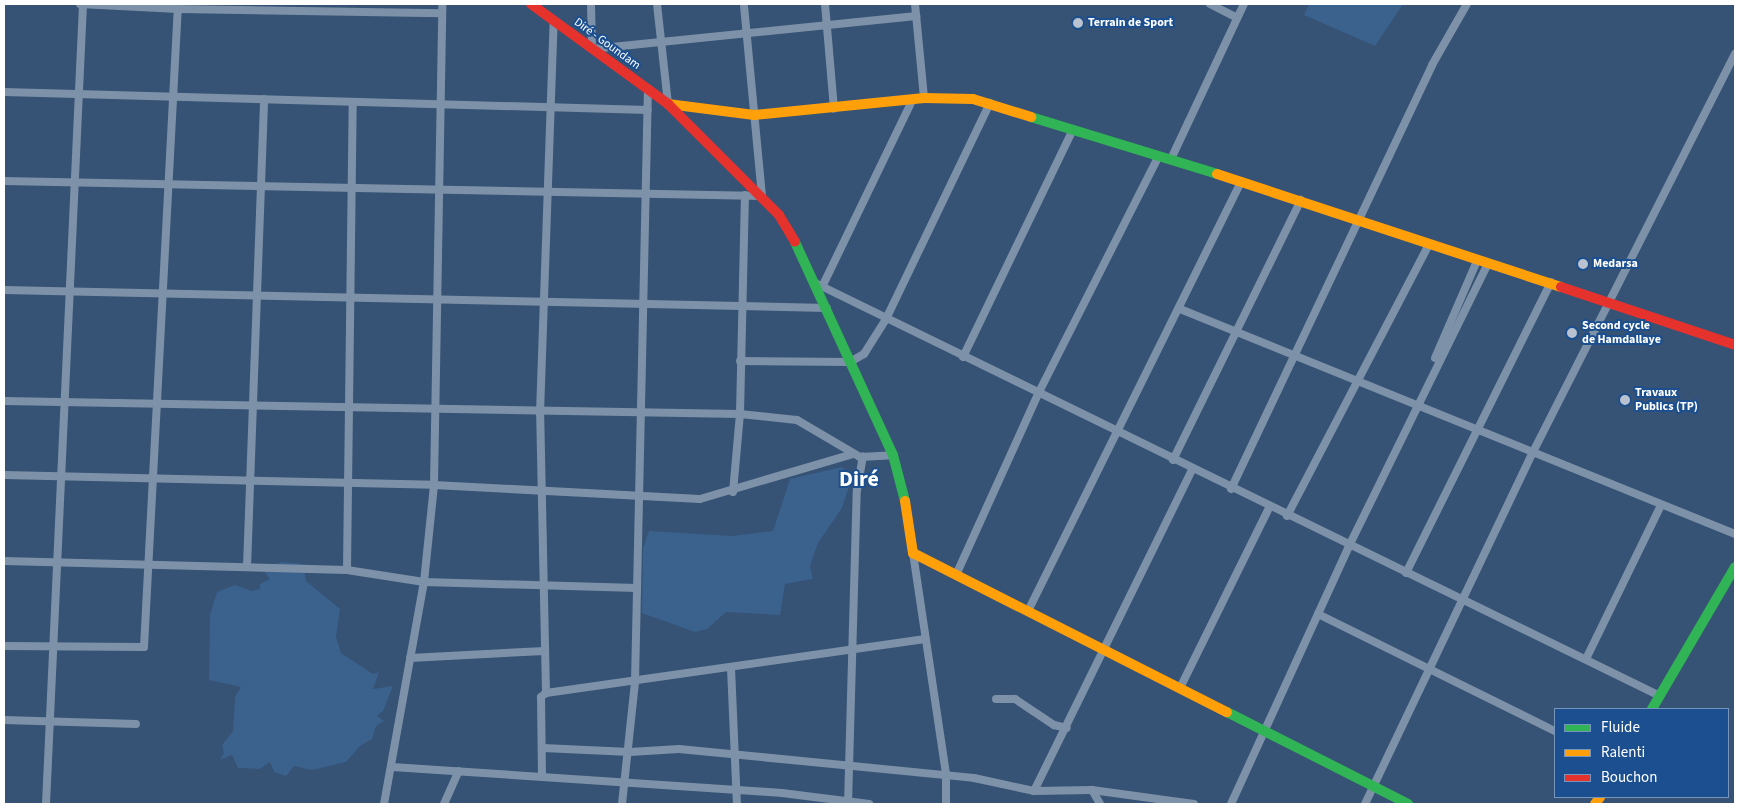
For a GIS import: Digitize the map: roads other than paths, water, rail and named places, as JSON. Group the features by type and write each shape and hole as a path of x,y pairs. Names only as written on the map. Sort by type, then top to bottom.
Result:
{"main road":[{"name":"Diré - Goundam","path":"531,4 668,104 762,196 795,240 818,284 850,362 893,455 903,488 913,552"},
{"path":"668,104 754,116 924,98 959,97 990,103 1301,200 1477,261 1551,282 1608,306 1735,345"},
{"path":"913,552 1408,804"},
{"path":"1653,708 1735,567"}],"street":[{"path":"46,804 53,722 82,4 442,13"},
{"path":"384,804 424,582 434,485 440,299 442,4"},
{"path":"590,4 592,49 916,16"},
{"path":"657,4 668,104"},
{"path":"4,181 76,184 168,183 352,189 440,189 762,196 744,4"},
{"path":"826,4 834,109"},
{"path":"915,4 924,98"},
{"path":"1210,4 1237,18"},
{"path":"1171,159 1244,4"},
{"path":"1231,489 1292,356 1360,220 1432,65 1467,4"},
{"path":"4,646 56,648 144,647 178,7"},
{"path":"546,693 541,584 540,413 546,303 554,21"},
{"path":"1365,804 1532,454 1735,53"},
{"path":"622,804 630,752 635,682 648,88"},
{"path":"4,92 79,96 440,102 648,110"},
{"path":"247,567 264,99"},
{"path":"913,99 818,284 1269,508 1660,696"},
{"path":"347,570 353,102"},
{"path":"740,361 850,362 872,344 886,319 990,103"},
{"path":"963,357 1073,129"},
{"path":"956,575 1038,394 1159,156"},
{"path":"1028,611 1180,309 1240,181"},
{"path":"733,492 740,414 745,195"},
{"path":"1173,460 1301,200"},
{"path":"1287,516 1354,382 1429,244"},
{"path":"1432,365 1477,261"},
{"path":"1231,804 1415,407 1488,264"},
{"path":"1406,573 1474,431 1551,282"},
{"path":"4,290 164,296 351,300 440,299 546,303 827,308"},
{"path":"1180,309 1474,431 1735,534"},
{"path":"4,402 253,407 438,407 540,413 641,412 740,414 797,420 853,454 863,457 893,455"},
{"path":"4,475 250,480 348,485 434,485 700,499 733,492 853,454"},
{"path":"848,803 857,490 863,457"},
{"path":"1034,791 1068,728 1192,470"},
{"path":"1586,659 1661,504"},
{"path":"1180,688 1269,508"},
{"path":"913,552 946,775 946,804"},
{"path":"4,561 60,564 149,564 347,570 424,582 637,588"},
{"path":"1318,614 1554,731"},
{"path":"542,777 541,697 546,693 635,682 925,639"},
{"path":"410,658 545,651"},
{"path":"731,668 737,804"},
{"path":"996,699 1015,699 1054,724 1068,728"},
{"path":"4,720 136,724"},
{"path":"543,748 630,752 679,749 946,775 1034,791 1092,790 1194,804"},
{"path":"392,767 736,789 869,804"},
{"path":"444,804 459,771"},
{"path":"1092,790 1100,804"}],"water":[{"path":"1309,4 1403,4 1375,46 1304,15"},
{"path":"842,467 852,477 842,508 818,543 810,566 813,579 785,584 780,615 726,612 707,629 695,632 642,613 643,548 649,531 732,536 773,531 790,479"},
{"path":"283,562 303,564 306,581 340,609 336,637 341,653 373,674 379,672 373,689 393,686 383,711 377,716 384,721 376,726 372,739 360,746 346,762 312,770 294,766 286,776 274,772 270,762 260,769 238,768 232,755 220,760 224,753 222,745 233,731 235,697 241,687 209,680 210,615 217,592 235,585 252,591 260,589 260,584 270,579 262,568"}],"place":[{"name":"Terrain de Sport","path":"1078,23"},
{"name":"Medarsa","path":"1583,264"},
{"name":"Second cycle de Hamdallaye","path":"1572,333"},
{"name":"Travaux Publics (TP)","path":"1625,400"}],"district":[{"name":"Diré","path":"859,480"}]}
